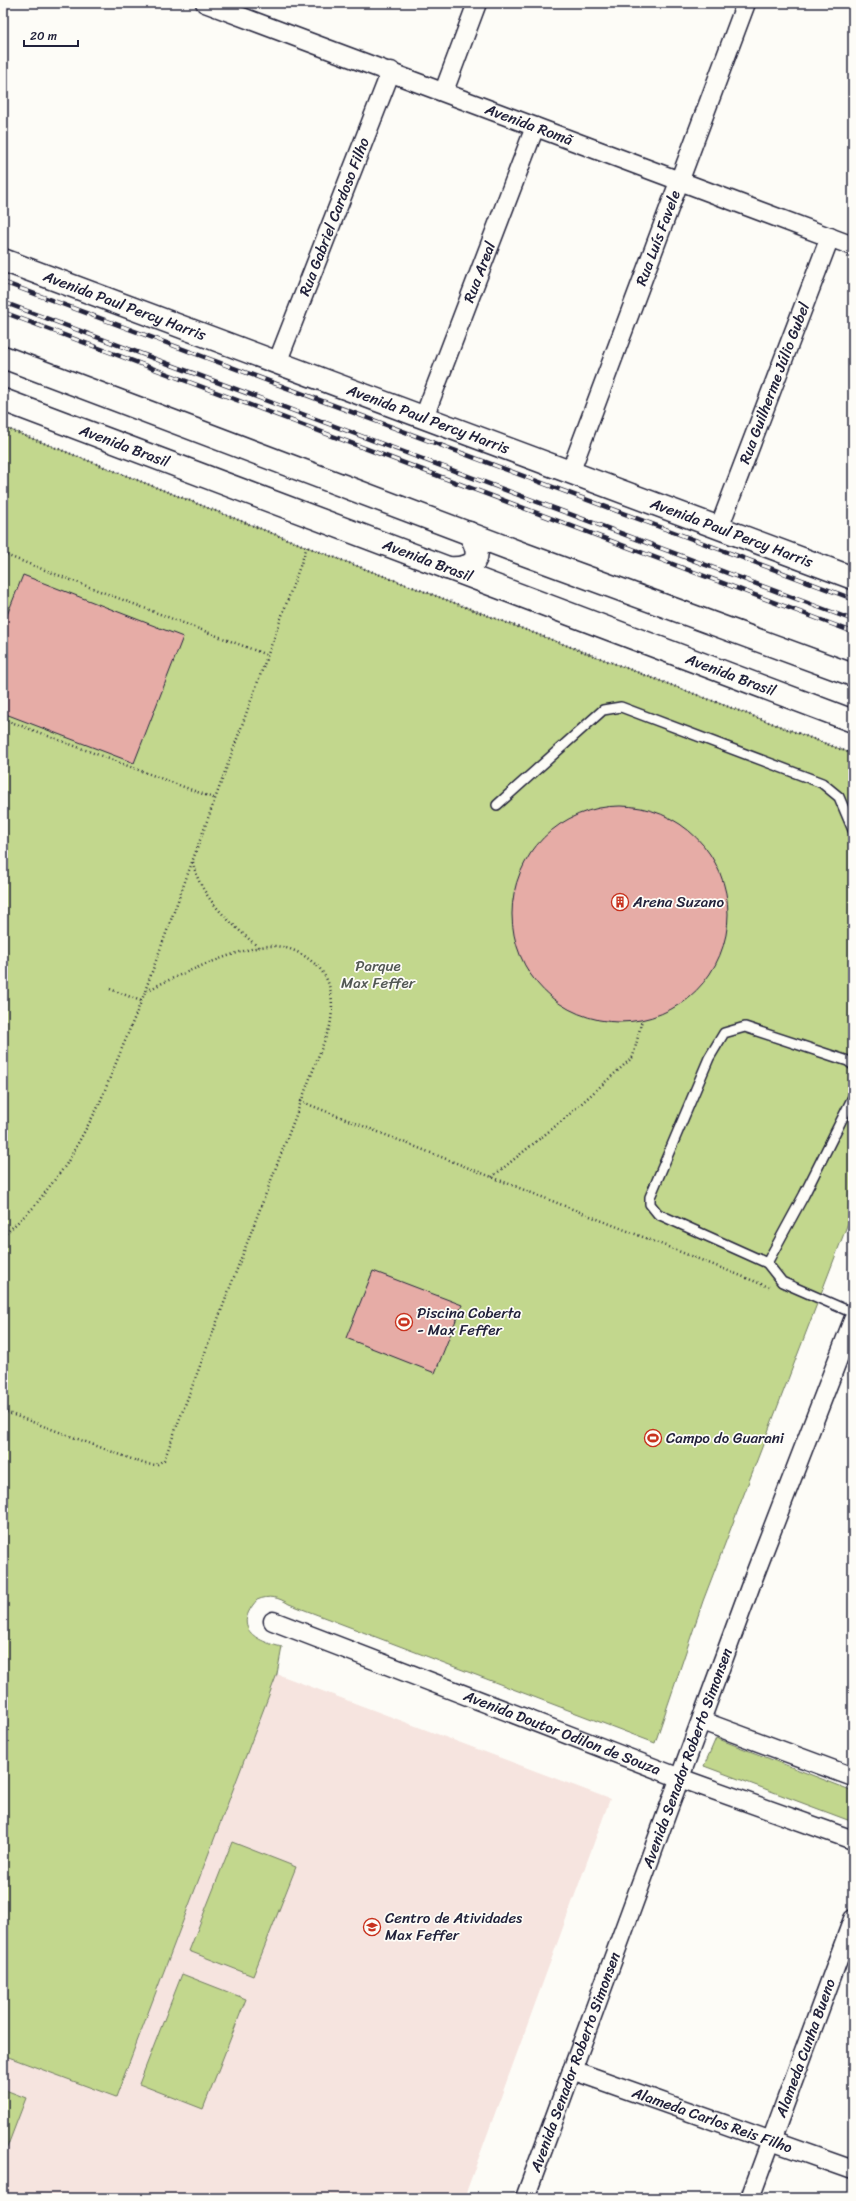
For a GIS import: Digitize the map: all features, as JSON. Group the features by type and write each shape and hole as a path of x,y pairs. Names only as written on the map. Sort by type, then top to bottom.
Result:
{"main road":[{"name":"Avenida Paul Percy Harris","path":"3,260 853,578"},
{"path":"3,357 518,552 853,675"},
{"name":"Avenida Brasil","path":"3,400 328,521 446,568 853,721"},
{"path":"446,568 464,568 474,562 477,548 469,533"},
{"path":"499,588 489,571 489,564 493,558 500,554 518,552"}],"street":[{"name":"Avenida Romã","path":"205,3 391,71 535,127 853,246"},
{"path":"444,91 477,3"},
{"name":"Rua Luís Favele","path":"570,473 746,3"},
{"name":"Rua Gabriel Cardoso Filho","path":"278,363 391,71"},
{"name":"Rua Areal","path":"424,417 535,127"},
{"name":"Rua Guilherme Júlio Gubel","path":"719,528 830,237"},
{"name":"Avenida Senador Roberto Simonsen","path":"525,2198 702,1721 753,1579 853,1321"},
{"name":"Avenida Doutor Odilon de Souza","path":"273,1621 680,1778 853,1840"},
{"path":"702,1721 853,1777"},
{"name":"Alameda Cunha Bueno","path":"750,2198 853,1920"},
{"name":"Alameda Carlos Reis Filho","path":"572,2070 772,2139 853,2170"}],"lane":[{"path":"497,805 603,710 621,707 822,783 839,797 853,830"},
{"path":"853,1066 848,1061 745,1027 724,1033 709,1058 650,1197 650,1204 658,1214 767,1263 782,1282 853,1313"},
{"path":"767,1263 804,1195 853,1097"}],"path":[{"path":"3,427 307,547 853,754"},
{"path":"3,1236 33,1208 66,1165 98,1107 145,992 216,799 266,655 307,547"},
{"path":"3,554 266,655"},
{"path":"3,719 216,799"},
{"path":"193,861 195,873 207,896 258,948"},
{"path":"3,1411 145,1464 156,1465 164,1460 300,1101 330,1026 333,1011 330,987 318,967 297,950 272,946 258,948 208,964 145,992"},
{"path":"110,989 141,1001"},
{"path":"492,1177 563,1120 633,1057 642,1020"},
{"path":"300,1101 772,1289"}],"shaded area":[{"name":"Centro de Atividades Max Feffer","path":"277,1674 610,1799 464,2198 3,2198 3,2055 116,2097"}],"green space":[{"name":"Parque Max Feffer","path":"3,427 307,547 853,754 853,1210 703,1601 655,1743 281,1600 269,1597 257,1600 250,1610 247,1618 247,1626 250,1632 256,1637 263,1641 282,1647 277,1674 116,2097 3,2055"},
{"path":"716,1738 853,1791 853,1822 704,1766"},
{"path":"232,1842 296,1867 253,1976 189,1951"},
{"path":"182,1974 246,1999 203,2109 139,2084"},
{"path":"3,2089 26,2098 3,2158"}],"building":[{"path":"23,575 183,637 134,763 3,713 3,625"},
{"name":"Arena Suzano","path":"609,806 631,806 661,814 671,819 689,830 704,845 720,873 728,903 728,925 720,955 704,983 689,998 661,1014 641,1020 631,1022 609,1022 579,1014 569,1009 551,998 536,983 520,955 514,935 512,925 512,903 520,873 525,863 536,845 551,830 579,814 599,808"},
{"name":"Piscina Coberta - Max Feffer","path":"373,1271 462,1305 435,1373 346,1338"}],"railway":[{"path":"3,282 853,599"},
{"path":"3,302 853,620"},
{"path":"3,312 853,632"}],"place":[{"name":"Arena Suzano","path":"620,902"},
{"name":"Piscina Coberta - Max Feffer","path":"404,1322"},
{"name":"Campo do Guarani","path":"653,1438"},
{"name":"Centro de Atividades Max Feffer","path":"372,1927"}]}
